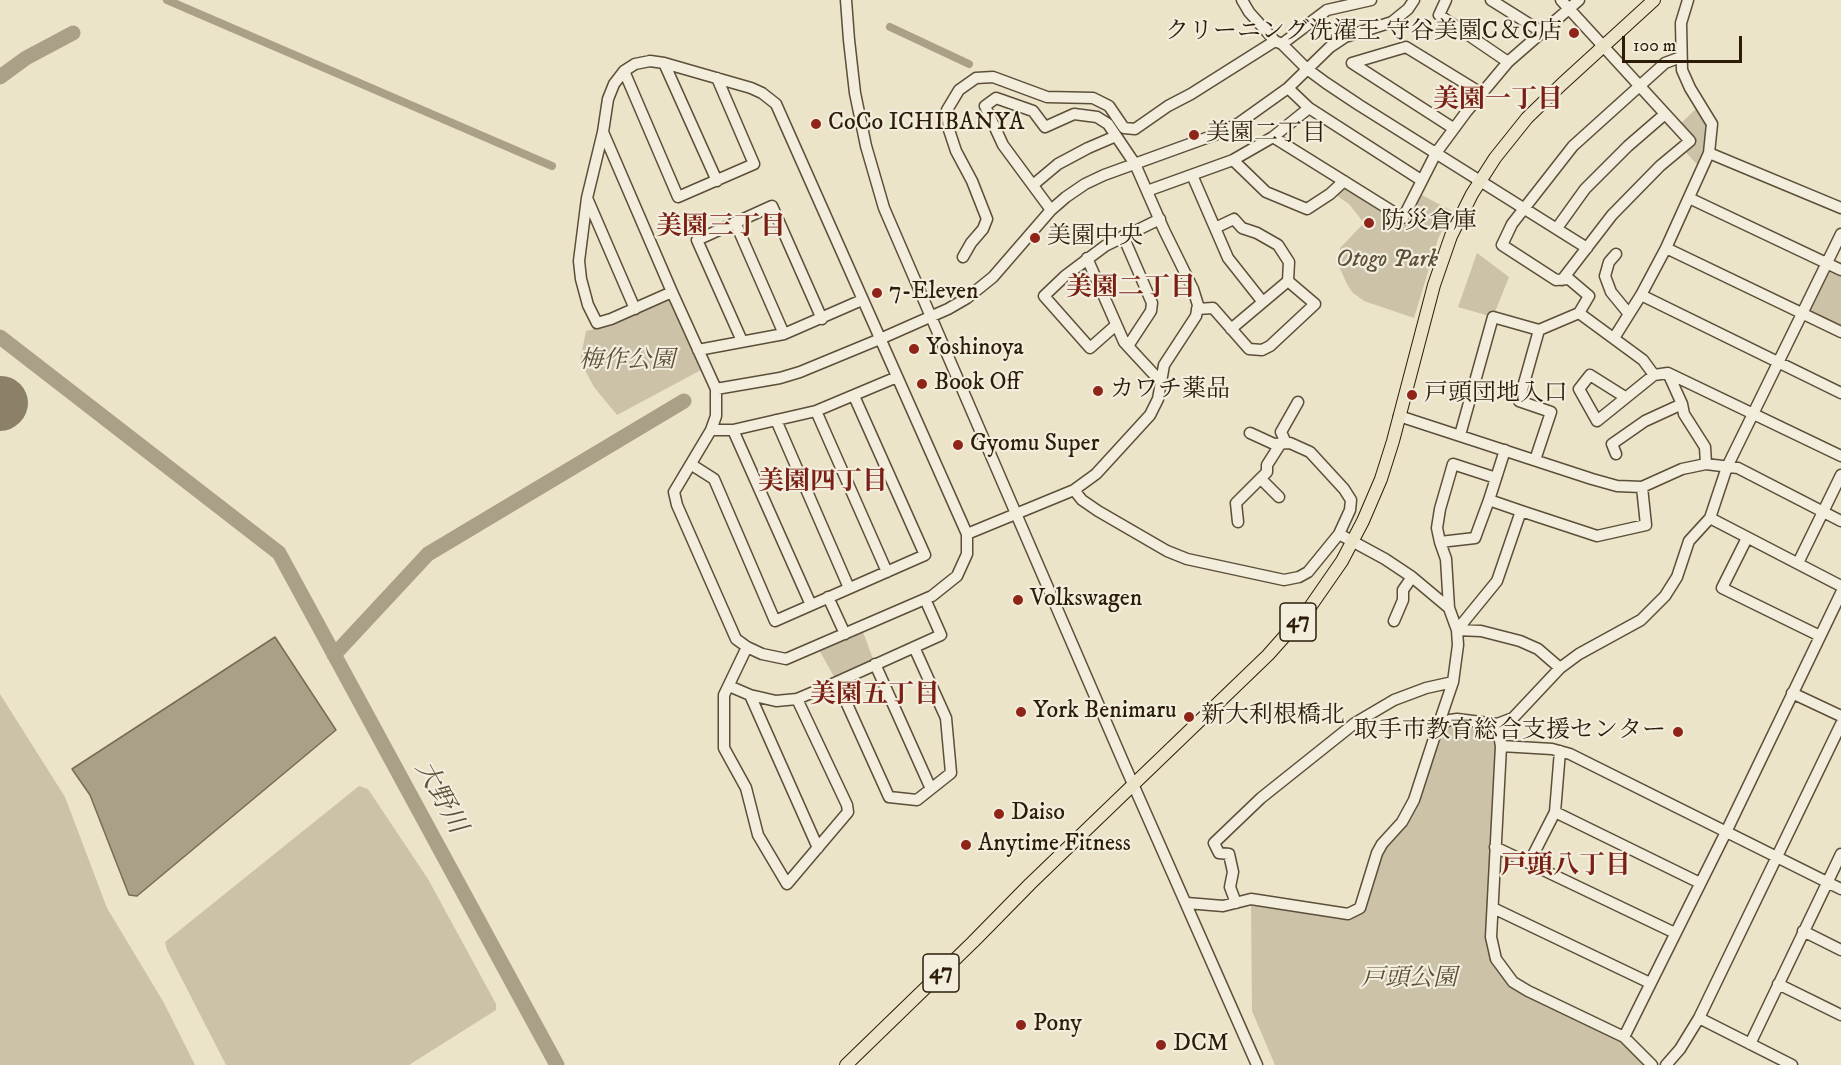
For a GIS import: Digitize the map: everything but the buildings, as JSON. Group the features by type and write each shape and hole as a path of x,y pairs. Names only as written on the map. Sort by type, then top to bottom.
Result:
{"main road":[{"name":"47","path":"846,1065 1281,641 1308,610 1331,579 1354,540 1381,479 1440,264 1454,229 1480,180 1527,118 1654,0"}],"street":[{"path":"846,0 855,93 866,146 884,208 1257,1065"},
{"path":"1242,0 1249,12 1307,69 1359,105 1587,248"},
{"path":"963,257 983,229 987,219 972,181 956,151 949,130 947,110 959,90 976,78 993,77 1047,97 1093,98 1109,106 1124,128 1135,129 1168,106 1278,42 1324,5 1371,0"},
{"path":"716,389 780,378 880,339 931,317 967,298 993,277 1051,210 1085,184 1220,133 1288,88 1329,47 1345,37 1392,22 1408,9 1414,0"},
{"path":"1446,0 1439,15 1508,62"},
{"path":"1491,0 1542,32"},
{"path":"1561,0 1690,141 1612,215 1562,280"},
{"path":"1274,137 1402,218 1436,153 1481,93 1508,62 1579,0"},
{"path":"1614,338 1641,295 1666,248 1709,153 1712,124 1685,77 1681,57 1681,23 1688,0"},
{"path":"1453,128 1352,63 1406,47 1481,93"},
{"path":"1460,435 1493,317 1539,330 1579,313 1589,296 1569,279 1556,280 1502,245 1512,224 1573,146 1665,63 1681,57"},
{"path":"603,132 716,389 716,416 711,430 674,492 677,505 736,639 747,648 786,659 925,599 942,589 957,576 967,554 967,534 776,104 770,98 751,88 650,61 635,64 624,71 614,84 608,99 595,170 587,198 579,261 588,305 597,323 672,292"},
{"path":"664,63 717,181"},
{"path":"624,71 678,197 754,164 717,78"},
{"path":"1288,88 1309,108 1421,180"},
{"path":"967,534 1074,490 1113,458 1150,415 1158,399 1164,366 1196,316 1198,305 1193,289 1136,164 1108,124 1097,117 1074,114 1045,127 1033,111 996,98 984,106 1003,145 1051,210"},
{"path":"1147,191 1233,160 1274,137 1309,108"},
{"path":"1557,228 1585,189 1628,146 1665,114"},
{"path":"1033,185 1058,164 1116,136"},
{"path":"1709,153 1841,208"},
{"path":"1233,160 1266,192 1307,209 1330,194 1344,181"},
{"path":"1192,175 1228,258 1262,301"},
{"path":"587,198 635,309"},
{"path":"1689,198 1841,270"},
{"path":"742,341 697,240 772,206 822,319"},
{"path":"1116,325 1090,348 1044,296 1087,258 1123,236 1160,219"},
{"path":"1215,228 1234,219 1242,228 1257,233 1278,245 1289,262 1288,280 1231,329"},
{"path":"735,222 784,334"},
{"path":"1438,726 1457,719 1497,724 1513,718 1560,668 1579,654 1641,620 1665,596 1677,578 1689,541 1710,518 1727,467 1841,234"},
{"path":"1123,236 1152,303 1151,311 1128,346"},
{"path":"1666,248 1841,332"},
{"path":"1616,254 1609,262 1605,276 1611,292 1629,314"},
{"path":"1087,258 1116,325 1128,346 1161,382"},
{"path":"1197,309 1213,308 1249,349 1262,350 1270,346 1315,304 1288,280"},
{"path":"1641,295 1841,393"},
{"path":"698,350 784,334 862,300"},
{"path":"1579,313 1643,360 1654,375"},
{"path":"1535,460 1551,412 1519,401 1539,330"},
{"path":"1668,373 1684,414 1704,447 1706,464"},
{"path":"1625,397 1590,375 1579,389 1597,421 1654,375 1668,373 1841,456"},
{"path":"711,430 733,430 816,411 897,377"},
{"path":"692,465 714,479 775,621 926,555 854,396"},
{"path":"1284,443 1281,432 1298,402"},
{"path":"1616,454 1612,444 1645,421 1682,404"},
{"path":"816,411 886,572"},
{"path":"1399,416 1617,486 1642,487 1682,469 1706,464 1737,468 1841,521"},
{"path":"776,420 849,588"},
{"path":"733,430 811,605"},
{"path":"1074,490 1082,500 1098,511 1167,551 1187,559 1284,580 1299,577 1308,573 1339,534 1350,510 1351,500 1344,489 1310,452 1290,443 1274,444 1250,433"},
{"path":"1238,522 1236,504 1268,472 1267,465 1284,443"},
{"path":"1440,542 1475,538 1505,450"},
{"path":"1186,903 1223,906 1251,899 1348,914 1360,908 1377,853 1402,822 1414,800 1453,682 1458,645 1457,630 1449,608 1446,559 1437,528 1440,509 1454,464 1496,478"},
{"path":"1798,563 1841,475"},
{"path":"1261,478 1279,497"},
{"path":"1489,500 1597,536 1646,525 1642,487"},
{"path":"1457,630 1497,581 1521,511"},
{"path":"1710,518 1841,586"},
{"path":"1339,534 1354,540 1412,577 1449,608"},
{"path":"1747,538 1722,588 1821,636"},
{"path":"1394,621 1403,600 1403,590 1412,577"},
{"path":"1624,1037 1841,593"},
{"path":"828,597 845,634"},
{"path":"729,686 750,695 776,701 797,699 837,682 941,635 925,599"},
{"path":"1457,630 1481,631 1520,642 1538,649 1560,668"},
{"path":"837,682 889,797 917,800 951,773 946,718 914,647"},
{"path":"747,648 724,695 724,748 746,788 758,835 787,884 848,812 847,805 797,699"},
{"path":"875,664 931,789"},
{"path":"1236,903 1230,887 1233,872 1229,854 1219,853 1214,843 1261,798 1355,723 1394,700 1426,688 1453,682"},
{"path":"1792,693 1841,716"},
{"path":"750,695 818,848"},
{"path":"1497,724 1501,746 1491,937 1496,959 1513,982 1624,1037 1652,1065"},
{"path":"1666,1065 1680,1049 1699,1018 1841,724"},
{"path":"1501,746 1560,751 1570,754 1841,889"},
{"path":"1528,863 1555,812 1560,751"},
{"path":"1555,812 1700,883"},
{"path":"1495,847 1675,933"},
{"path":"1750,1044 1841,854"},
{"path":"1493,908 1650,983"},
{"path":"1803,931 1841,950"},
{"path":"1778,984 1841,1015"},
{"path":"1699,1018 1792,1065"}],"green space":[{"path":"1700,105 1710,118 1702,170 1682,148 1689,141 1677,127"},
{"name":"Otogo Park","path":"1344,186 1405,222 1420,194 1452,211 1438,239 1414,318 1364,301 1352,292 1347,284 1338,264 1340,248 1364,223 1349,204 1336,195"},
{"path":"1477,253 1509,277 1493,317 1458,307"},
{"path":"1826,263 1841,270 1841,332 1802,313"},
{"name":"梅作公園","path":"668,298 701,370 617,415 594,387 580,361 586,331 631,317"},
{"path":"861,627 875,664 837,682 817,646"},
{"path":"0,694 65,797 107,908 164,1003 195,1065 0,1065"},
{"name":"戸頭公園","path":"1457,724 1493,729 1497,748 1486,931 1487,950 1507,981 1520,993 1627,1043 1646,1065 1275,1065 1252,1011 1251,903 1359,913 1381,852 1413,812 1441,732"},
{"path":"359,786 368,789 428,879 496,1004 496,1010 409,1065 226,1065 165,942"}],"shaded area":[{"path":"275,637 336,730 137,896 129,895 90,795 72,769"}],"waterway":[{"path":"167,0 552,166"},
{"path":"890,27 969,64"},
{"path":"0,77 26,58 73,33"},
{"name":"大野川","path":"0,337 279,553 557,1065"},
{"path":"334,655 428,554 684,401"}],"place":[{"name":"クリーニング洗濯王 守谷美園C＆C店","path":"1574,33"},
{"name":"CoCo ICHIBANYA","path":"816,124"},
{"name":"美園二丁目","path":"1194,135"},
{"name":"防災倉庫","path":"1369,223"},
{"name":"美園中央","path":"1035,238"},
{"name":"7-Eleven","path":"877,293"},
{"name":"Yoshinoya","path":"914,349"},
{"name":"Book Off","path":"922,384"},
{"name":"カワチ薬品","path":"1098,391"},
{"name":"戸頭団地入口","path":"1412,395"},
{"name":"Gyomu Super","path":"958,445"},
{"name":"Volkswagen","path":"1018,600"},
{"name":"York Benimaru","path":"1021,712"},
{"name":"新大利根橋北","path":"1189,717"},
{"name":"取手市教育総合支援センター","path":"1678,732"},
{"name":"Daiso","path":"999,814"},
{"name":"Anytime Fitness","path":"966,845"},
{"name":"Pony","path":"1021,1025"},
{"name":"DCM","path":"1161,1045"}],"district":[{"name":"美園一丁目","path":"1498,102"},
{"name":"美園三丁目","path":"721,229"},
{"name":"美園二丁目","path":"1131,290"},
{"name":"美園四丁目","path":"823,484"},
{"name":"美園五丁目","path":"875,697"},
{"name":"戸頭八丁目","path":"1566,868"}]}
